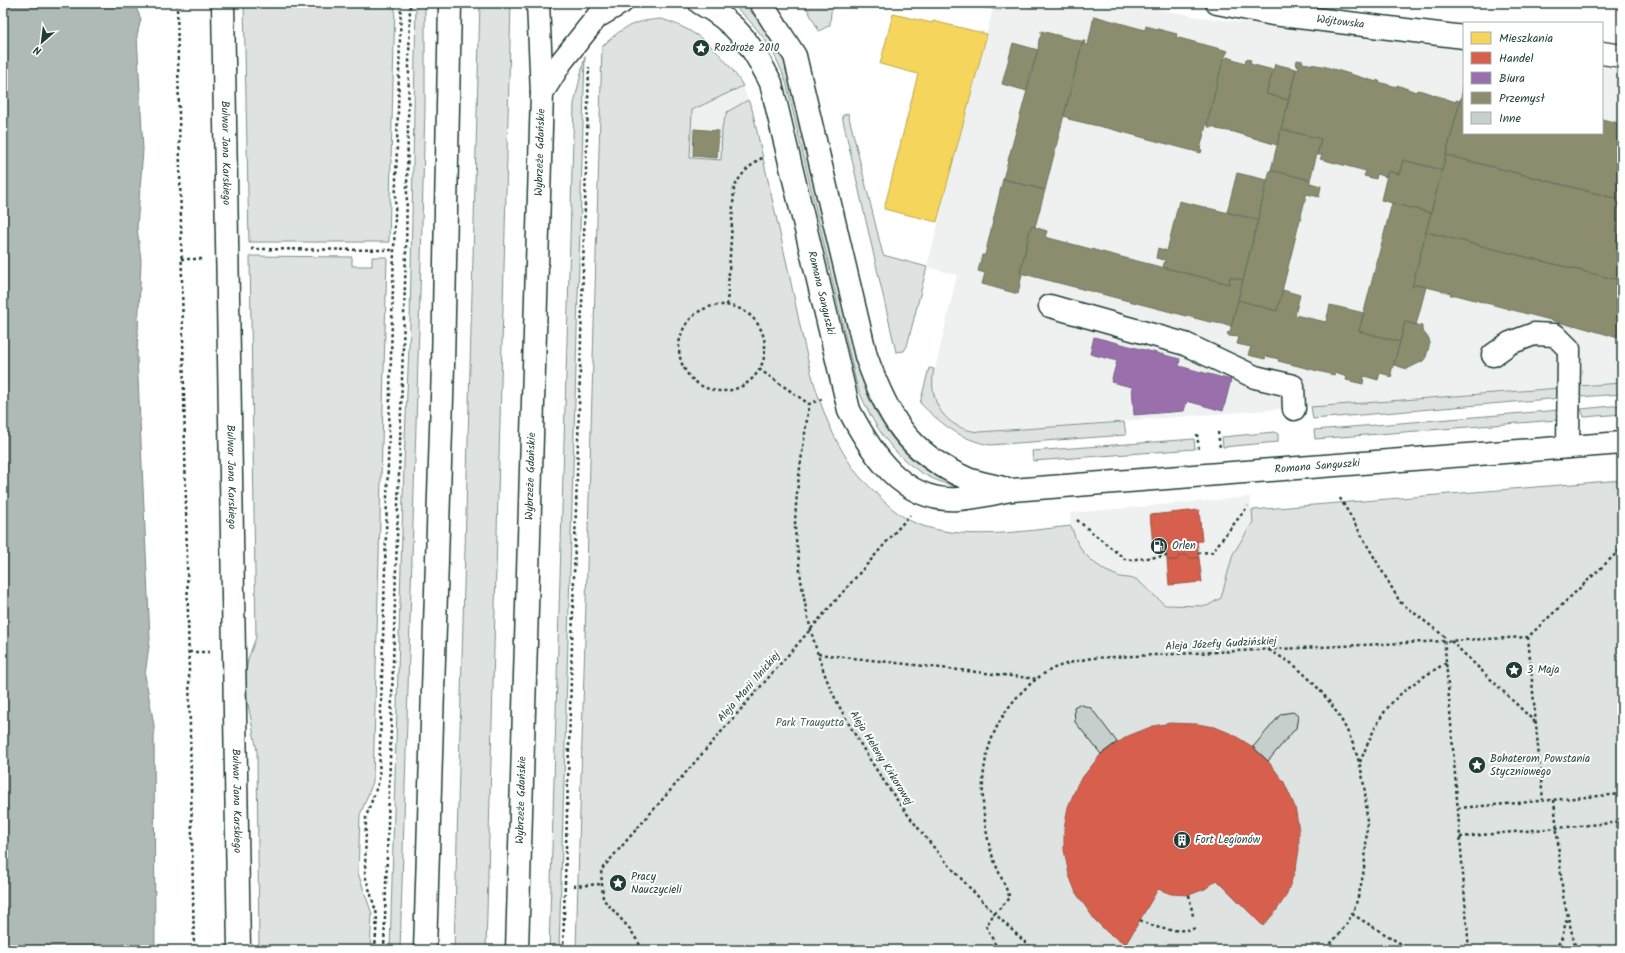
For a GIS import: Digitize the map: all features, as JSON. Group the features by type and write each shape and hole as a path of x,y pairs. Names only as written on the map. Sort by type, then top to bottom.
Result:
{"street":[{"name":"Bulwar Jana Karskiego","path":"223,3 239,950"},
{"path":"425,950 444,365 450,3"},
{"name":"Wybrzeże Gdańskie","path":"517,950 542,93 538,3"},
{"path":"542,93 562,61 597,17 621,3"},
{"name":"Romana Sanguszki","path":"700,3 740,32 756,53 770,83 849,410 863,436 889,471 902,483 926,495 957,499 1012,490 1622,443"},
{"name":"Romana Sanguszki","path":"761,3 794,56 866,356 878,392 895,423 908,439 934,462 969,479 1012,490"},
{"name":"Wójtowska","path":"1217,3 1274,8 1463,37"},
{"path":"1603,53 1622,56"},
{"path":"1050,306 1186,344 1255,377 1293,386 1294,409"},
{"path":"1493,355 1510,343 1534,334 1555,335 1569,349 1568,447"}],"path":[{"path":"177,3 194,950"},
{"path":"375,950 377,915 365,876 366,817 379,782 401,3"},
{"path":"384,950 406,260 410,3"},
{"path":"564,950 589,60"},
{"path":"726,305 734,188 737,180 755,161 769,154"},
{"path":"250,249 394,250"},
{"path":"726,305 740,309 752,317 760,328 765,342 764,356 759,370 750,381 738,388 724,391 710,390 697,384 687,374 680,361 678,347 681,333 688,320 699,311 712,306 726,305"},
{"path":"759,370 809,404 825,398"},
{"name":"Aleja Heleny Kirkorowej","path":"809,404 798,486 795,527 800,578 810,630 824,674 844,716 874,766 908,815 948,864 994,914 1034,950"},
{"path":"1218,432 1220,448"},
{"path":"1198,434 1199,450"},
{"path":"1340,498 1400,602 1444,636 1470,950"},
{"path":"1198,553 1212,552 1248,506"},
{"name":"Aleja Marii Ilnickiej","path":"602,884 601,870 910,515"},
{"path":"1078,520 1126,560 1167,556"},
{"path":"1543,801 1528,637 1622,548"},
{"name":"Aleja Józefy Gudzińskiej","path":"994,914 1010,898 990,845 984,818 982,770 987,749 996,727 1021,692 1056,668 1092,658 1528,637"},
{"path":"1451,641 1536,724"},
{"path":"1268,649 1294,665 1315,686 1348,732 1360,762 1366,789 1368,821 1362,882 1352,914 1339,935 1325,950"},
{"path":"818,654 1038,679"},
{"path":"1360,762 1380,718 1390,705 1413,683 1446,663"},
{"path":"1458,808 1622,794"},
{"path":"1554,800 1563,896 1576,950"},
{"path":"1460,837 1622,822"},
{"path":"574,886 602,884 603,899 630,929 643,950"},
{"path":"1189,894 1193,916"},
{"path":"994,914 986,926 998,950"},
{"path":"1352,914 1411,950"},
{"path":"1555,950 1562,938 1568,916"},
{"path":"1140,920 1149,925 1170,931 1197,928"},
{"path":"1364,950 1405,946"}],"shaded area":[{"path":"3,3 134,3 141,19 137,35 143,150 137,227 141,260 137,356 150,639 145,675 154,725 155,950 3,950"},
{"path":"1008,3 1090,3 1136,9 1157,9 1199,17 1463,49 1463,134 1603,134 1603,66 1622,69 1622,383 980,432 968,431 955,425 944,416 938,408 934,397 932,382 957,275 927,267 993,8 1001,10"},
{"path":"743,86 748,100 727,112 722,127 721,160 690,158 692,110"},
{"name":"Orlen","path":"1250,497 1253,522 1233,554 1221,598 1207,606 1165,605 1136,579 1120,577 1106,571 1093,562 1083,552 1076,540 1071,526 1070,513"}],"green space":[{"path":"244,3 395,3 389,242 249,242"},
{"path":"416,3 425,3 425,107 421,261 400,950 390,950 404,462 410,323"},
{"path":"480,3 511,3 486,950 454,950"},
{"path":"731,3 744,3 770,36 790,73 863,382 873,408 897,444 917,464 936,476 952,482 959,486 958,487 939,481 908,463 883,436 865,404 857,386 786,82 776,59 764,39"},
{"path":"804,3 837,3 831,12 830,25 819,31"},
{"path":"953,3 1008,3 1001,10"},
{"name":"Park Traugutta","path":"661,19 687,29 709,44 736,74 743,86 692,110 690,158 721,160 722,127 727,112 748,100 752,109 811,372 828,422 839,446 857,474 893,509 903,517 915,523 933,529 972,534 992,534 1071,526 1076,540 1083,552 1093,562 1106,571 1120,577 1136,579 1165,605 1207,606 1221,598 1233,554 1253,522 1252,510 1622,480 1622,950 576,950 602,47 616,34 628,26 643,21"},
{"path":"585,56 559,950 549,950 574,104"},
{"path":"848,113 883,255 927,267 907,346 904,351 896,352 842,116"},
{"path":"250,256 352,257 352,266 372,266 372,257 387,257 373,782 360,815 358,873 372,914 370,950 259,950 257,751 247,699 246,672 248,659 256,637"},
{"path":"929,368 934,369 933,392 942,412 957,426 968,430 980,432 1124,422 1126,435 990,445 979,443 960,435 943,424 920,403"},
{"path":"1622,383 1622,394 1579,397 1578,386"},
{"path":"1560,388 1561,398 1313,419 1311,407"},
{"path":"1622,405 1622,414 1584,417 1581,409"},
{"path":"1560,410 1557,420 1315,439 1314,430"},
{"path":"1274,432 1278,434 1278,442 1223,447 1222,437"},
{"path":"1194,439 1195,449 1033,461 1032,451"}],"building: Mieszkania":[{"path":"893,14 932,23 933,21 987,34 937,222 884,209 918,74 880,64"}],"building: Handel":[{"path":"1199,510 1202,541 1153,545 1150,515"},
{"path":"1197,541 1199,558 1190,558 1186,555 1179,556 1177,560 1167,560 1165,544"},
{"path":"1186,555 1190,558 1199,558 1202,582 1169,585 1167,560 1177,560 1179,556"},
{"name":"Fort Legionów","path":"1170,723 1197,724 1215,727 1232,734 1253,747 1268,761 1284,782 1295,807 1299,830 1299,850 1296,868 1286,896 1263,926 1217,880 1205,889 1189,895 1171,894 1158,889 1126,944 1108,933 1095,920 1076,893 1069,875 1064,850 1064,828 1068,807 1078,783 1101,754 1128,736 1153,726"}],"building: Biura":[{"path":"1094,337 1180,359 1179,366 1231,380 1223,411 1187,401 1184,411 1134,415 1132,387 1111,382 1117,361 1090,354"}],"building: Przemysł":[{"path":"1094,16 1145,30 1146,26 1177,34 1176,38 1228,51 1223,60 1200,149 1202,150 1201,153 1068,119 1069,118 1064,116 1082,44 1088,45"},
{"path":"1041,31 1085,41 1084,44 1082,44 1045,190 1003,179 1038,50"},
{"path":"1013,43 1038,50 1027,91 1002,84"},
{"path":"1227,57 1245,63 1246,59 1251,60 1250,64 1273,70 1266,94 1289,100 1277,145 1234,132 1216,129 1217,127 1208,127 1209,124 1207,125 1223,60"},
{"path":"1297,60 1303,61 1302,63 1323,66 1377,82 1377,80 1397,87 1397,85 1416,92 1417,90 1422,91 1456,102 1456,100 1460,101 1442,170 1403,160 1399,174 1388,171 1386,177 1377,174 1376,179 1364,176 1366,171 1320,159 1322,155 1317,155 1321,139 1281,129 1296,69 1298,70 1299,66 1296,65"},
{"path":"1275,64 1296,69 1289,100 1266,94"},
{"path":"1463,89 1463,134 1603,134 1603,119 1622,124 1622,200 1446,155"},
{"path":"694,129 719,131 717,158 693,156"},
{"path":"1281,129 1321,139 1310,180 1271,170"},
{"path":"1446,155 1622,200 1622,281 1426,232"},
{"path":"1403,160 1442,170 1431,213 1381,200 1388,171 1399,174"},
{"path":"1270,170 1310,180 1310,183 1321,186 1319,197 1307,194 1306,196 1277,311 1238,300"},
{"path":"1237,173 1267,180 1258,220 1227,212"},
{"path":"1003,179 1045,190 1035,227 1031,226 1020,273 1022,274 1018,294 982,284 985,273 978,271 982,255 985,255"},
{"path":"1179,201 1258,220 1243,280 1230,277 1229,284 1163,267 1165,260 1156,258 1158,248 1167,251"},
{"path":"1392,203 1431,213 1412,287 1416,285 1426,287 1416,325 1405,322 1400,342 1359,331"},
{"path":"1031,226 1047,231 1045,237 1129,259 1229,284 1230,277 1243,280 1231,327 1229,325 1210,322 1020,273"},
{"path":"1426,232 1622,281 1622,337 1612,336 1456,295 1450,295 1451,293 1426,287 1416,285 1412,287"},
{"path":"1283,290 1300,295 1295,315 1326,322 1330,305 1364,313 1359,331 1400,342 1391,373 1392,376 1389,377 1388,375 1380,373 1378,380 1364,376 1363,384 1346,380 1347,377 1335,373 1334,375 1278,361 1279,359 1266,356 1265,359 1248,355 1251,347 1237,344 1239,337 1229,336 1227,333 1230,332 1238,300 1277,311"},
{"path":"1405,322 1422,326 1422,330 1429,339 1430,343 1426,357 1423,361 1407,369 1394,365"}],"building: Inne":[{"path":"1079,704 1091,708 1117,742 1101,754 1075,722 1074,707"},
{"path":"1293,712 1298,716 1296,728 1268,761 1253,747 1281,714"}],"place":[{"name":"Rozdroże 2010","path":"701,48"},
{"name":"Orlen","path":"1159,546"},
{"name":"3 Maja","path":"1514,670"},
{"name":"Bohaterom Powstania Styczniowego","path":"1477,765"},
{"name":"Fort Legionów","path":"1182,840"},
{"name":"Pracy Nauczycieli","path":"618,883"}]}
